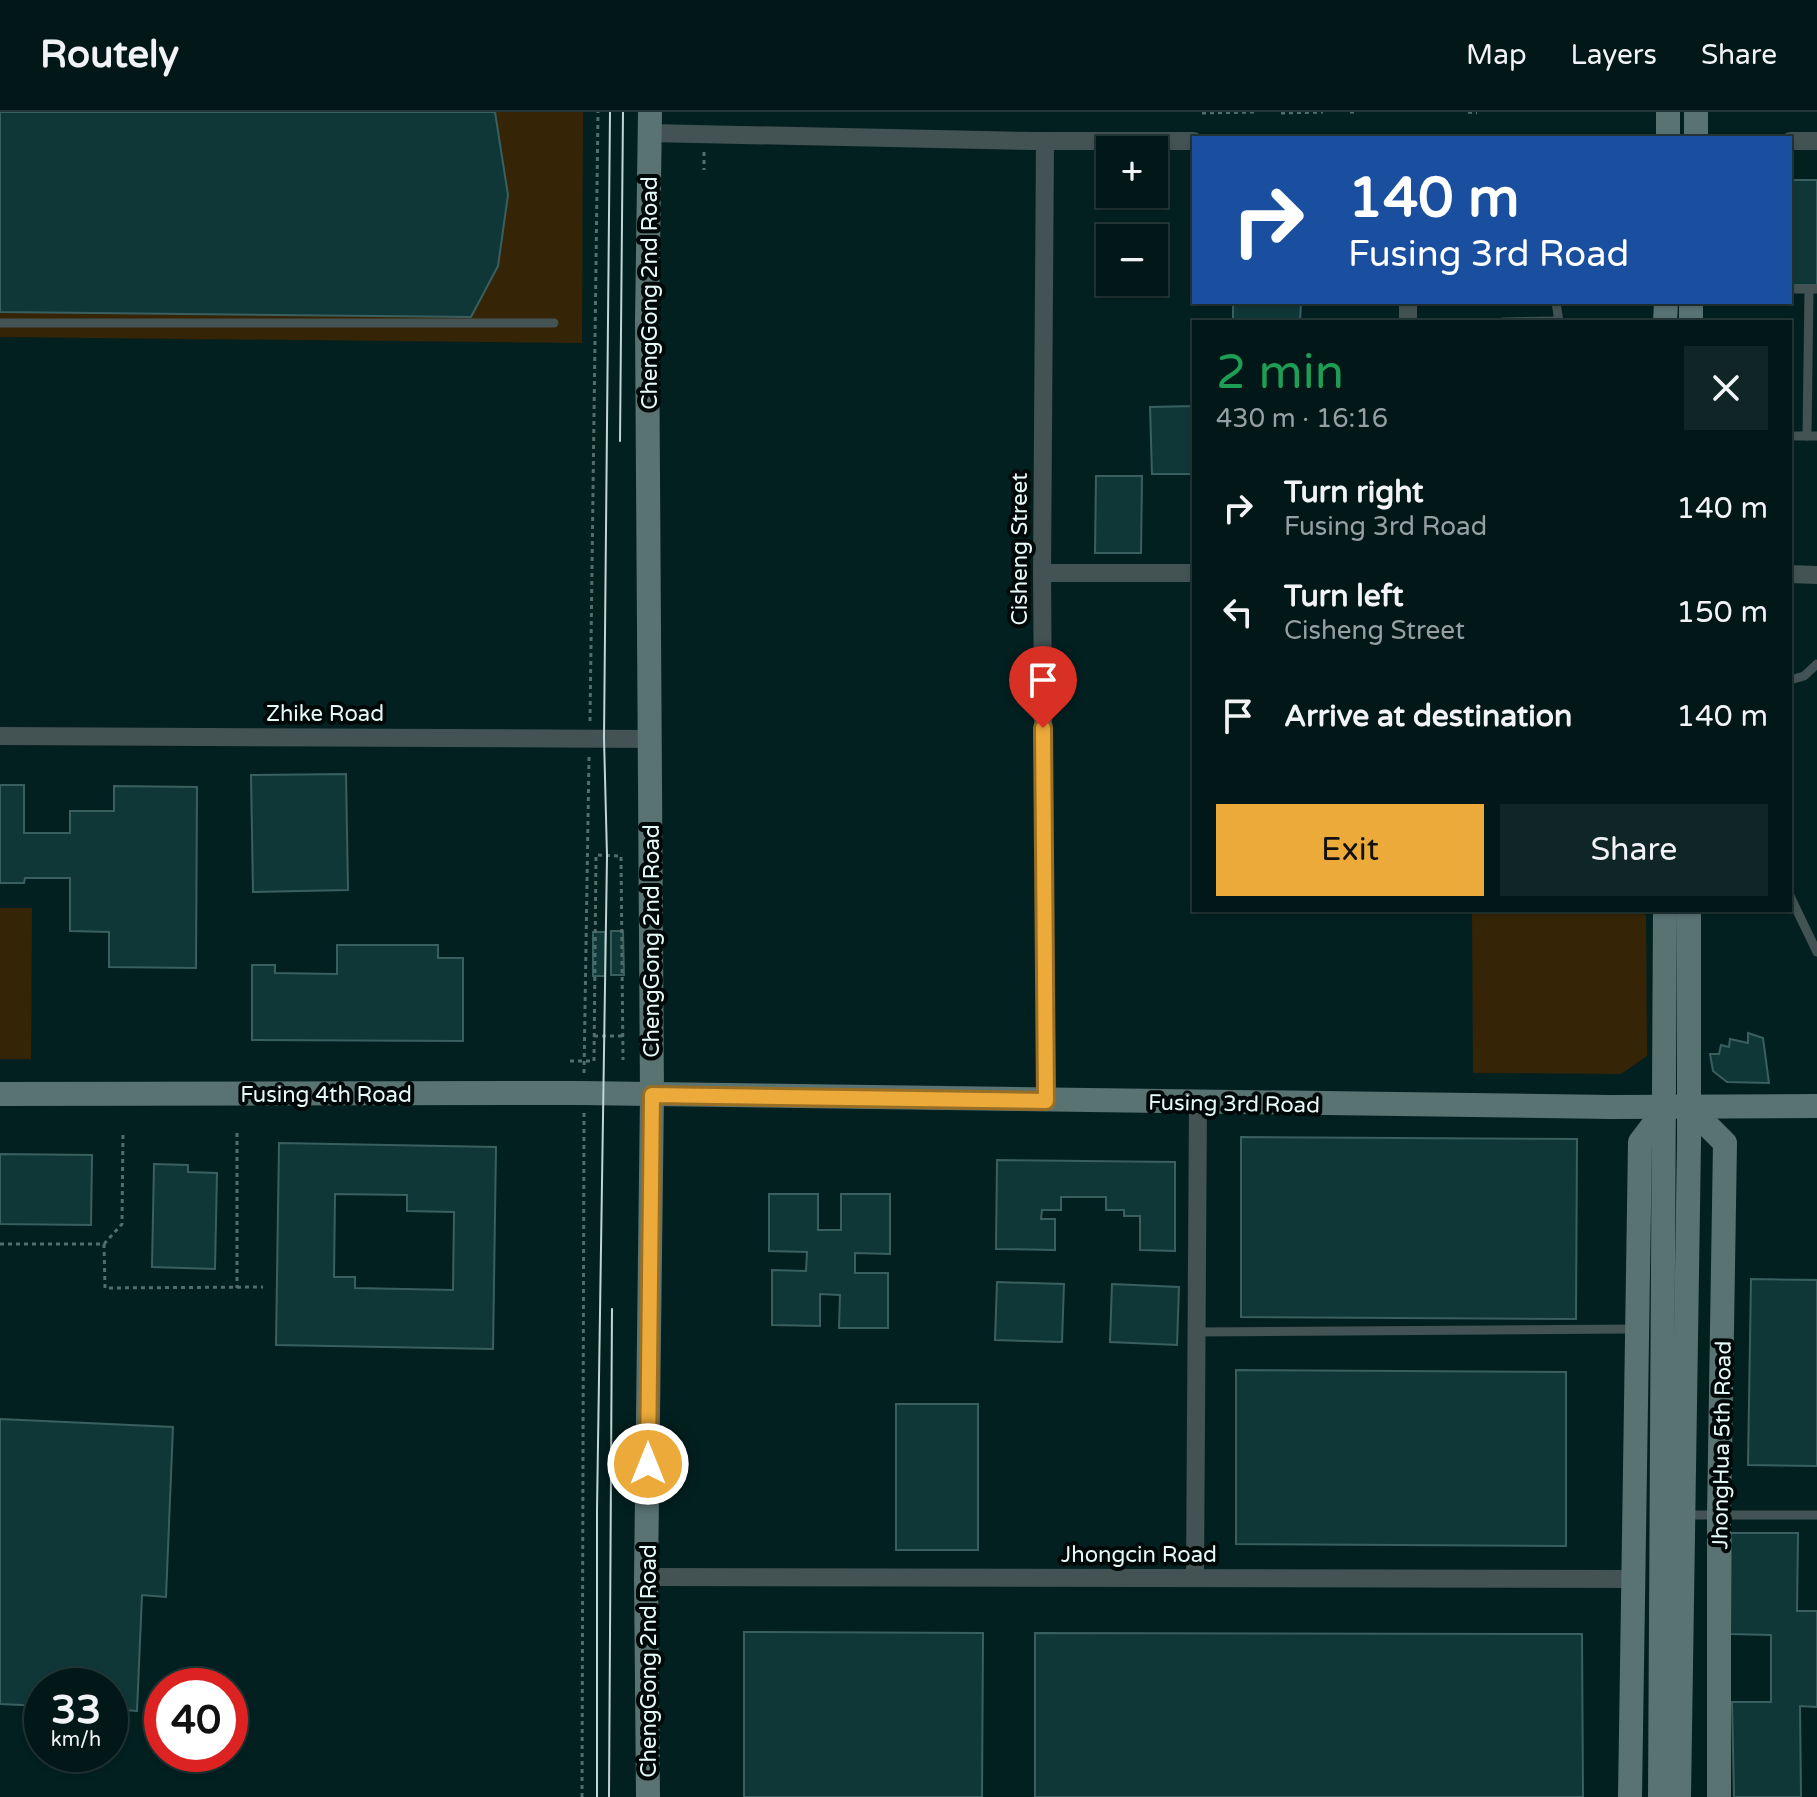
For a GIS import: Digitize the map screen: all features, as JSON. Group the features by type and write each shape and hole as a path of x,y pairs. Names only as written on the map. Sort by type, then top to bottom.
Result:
{"street":[{"path":"1668,112 1668,136"},
{"path":"1696,112 1696,136"},
{"path":"650,123 1045,142 1192,141"},
{"name":"ChengGong 2nd Road","path":"648,1797 646,1577 652,1095 647,322 650,123"},
{"path":"1792,141 1817,141"},
{"name":"Cisheng Street","path":"1045,142 1042,573 1046,1101"},
{"path":"1042,573 1192,573"},
{"path":"1792,574 1817,575"},
{"name":"Zhike Road","path":"0,736 650,739"},
{"name":"JhongHua 5th Road","path":"1665,912 1678,1108 1725,1143 1719,1515 1719,1797"},
{"name":"JhongHua 5th Road","path":"1679,1797 1674,1515 1678,1108 1689,912"},
{"name":"Fusing 4th Road","path":"0,1094 652,1095"},
{"name":"Fusing 3rd Road","path":"652,1095 1678,1108 1817,1106"},
{"path":"1195,1578 1198,1102"},
{"path":"1630,1797 1640,1142 1678,1108"},
{"name":"JhongHua 5th Road","path":"1660,1797 1674,1515"},
{"name":"Jhongcin Road","path":"646,1577 1632,1579"}],"lane":[{"path":"1792,289 1813,289 1812,436"},
{"path":"0,323 554,323"},
{"path":"1792,679 1804,676 1817,664"},
{"path":"1792,900 1817,952"},
{"path":"1196,1332 1636,1329"},
{"path":"1633,1515 1817,1515"}],"path":[{"path":"590,707 598,112"},
{"path":"1202,113 1255,112"},
{"path":"1281,113 1323,112"},
{"path":"1468,112 1477,113"},
{"path":"584,1062 589,778"},
{"path":"570,1061 594,1061 596,855 621,856 623,1060"},
{"path":"594,1036 623,1036"},
{"path":"123,1132 122,1224 104,1244 105,1288 263,1287"},
{"path":"237,1133 237,1288"},
{"path":"582,1797 583,1135"},
{"path":"0,1244 104,1244"}],"shaded area":[{"path":"0,112 583,112 582,343 0,337"},
{"path":"0,908 32,908 31,1059 0,1059"},
{"path":"1472,912 1646,912 1647,1056 1621,1074 1473,1073"}],"building":[{"path":"0,112 495,112 508,195 498,266 471,317 0,312"},
{"path":"1792,180 1817,180 1817,285 1792,285"},
{"path":"1233,304 1301,304 1300,320 1233,320"},
{"path":"1192,406 1192,474 1152,474 1150,407"},
{"path":"1096,476 1142,476 1141,553 1095,553"},
{"path":"346,774 348,890 253,892 251,775"},
{"path":"0,785 24,785 24,833 70,833 70,811 114,811 114,786 197,787 196,968 109,967 109,932 70,931 70,878 25,878 24,883 0,883"},
{"path":"611,931 623,931 624,975 611,975"},
{"path":"593,932 605,932 605,976 593,976"},
{"path":"337,945 438,945 438,958 463,958 463,1041 252,1040 252,965 275,965 275,973 337,974"},
{"path":"1748,1033 1763,1038 1769,1083 1727,1082 1713,1071 1710,1054 1719,1054 1721,1045 1729,1047 1730,1039 1748,1043"},
{"path":"1241,1137 1577,1139 1576,1319 1241,1317"},
{"path":"279,1143 496,1147 493,1349 276,1345","holes":["335,1194 407,1195 407,1211 454,1212 453,1290 355,1288 355,1277 334,1277"]},
{"path":"0,1154 92,1155 91,1225 0,1224"},
{"path":"997,1160 1175,1162 1175,1251 1140,1250 1140,1216 1124,1216 1124,1210 1106,1210 1106,1197 1061,1197 1061,1210 1042,1210 1041,1219 1055,1219 1055,1250 996,1249"},
{"path":"154,1164 188,1165 188,1172 217,1173 215,1269 152,1267"},
{"path":"769,1194 818,1194 818,1230 841,1230 841,1194 890,1194 890,1254 855,1253 855,1273 888,1273 888,1328 839,1328 840,1295 820,1294 820,1326 772,1325 772,1270 806,1271 807,1252 769,1251"},
{"path":"1751,1279 1817,1280 1817,1466 1748,1465"},
{"path":"997,1282 1064,1284 1062,1342 995,1340"},
{"path":"1112,1284 1179,1287 1177,1345 1110,1342"},
{"path":"1236,1370 1566,1372 1566,1546 1236,1544"},
{"path":"896,1404 978,1404 978,1550 896,1550"},
{"path":"0,1419 173,1427 166,1597 142,1595 137,1711 128,1710 128,1668 24,1668 24,1705 0,1704"},
{"path":"1731,1533 1798,1533 1797,1611 1817,1611 1817,1707 1800,1706 1801,1797 1734,1797 1732,1702 1771,1702 1771,1635 1730,1634"},
{"path":"744,1632 983,1633 982,1797 744,1797"},
{"path":"1035,1633 1582,1634 1583,1797 1035,1797"}],"tram line":[{"path":"597,1797 597,1509 607,856 604,738 610,112"},
{"path":"620,441 623,112"},
{"path":"609,1797 612,1309"}],"route":[{"path":"648,1464 652,1095 1046,1101 1043,728"}]}
